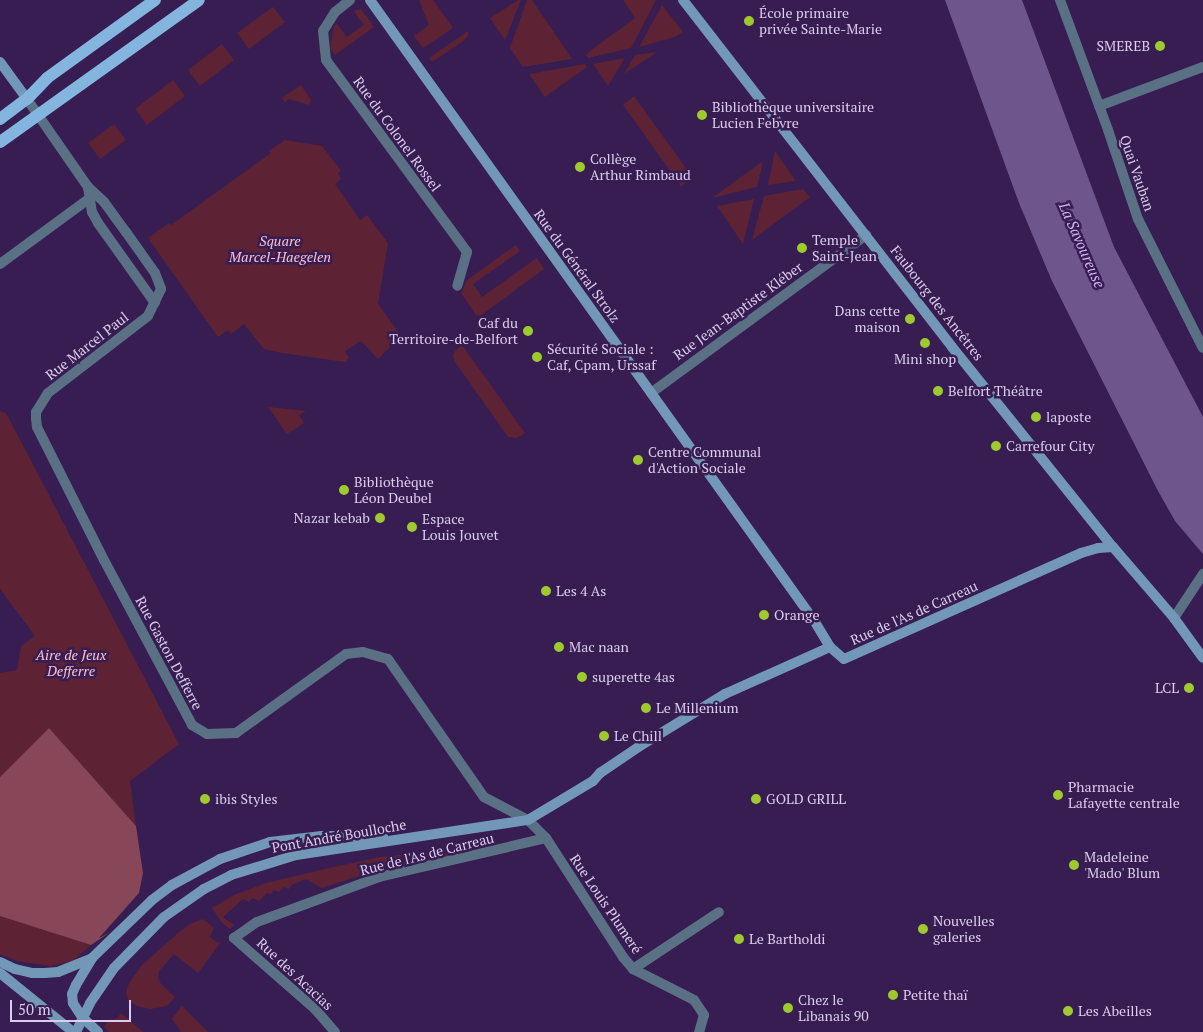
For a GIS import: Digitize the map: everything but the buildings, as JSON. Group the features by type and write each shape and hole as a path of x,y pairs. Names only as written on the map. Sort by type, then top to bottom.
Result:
{"main road":[{"path":"0,119 27,99 47,78 155,0"},
{"path":"0,142 200,0"}],"street":[{"name":"Rue du Colonel Rossel","path":"350,0 335,12 323,31 326,60 467,252 457,286"},
{"name":"Rue du Général Strolz","path":"370,0 815,622 830,648"},
{"name":"Faubourg des Ancêtres","path":"684,0 866,235 1113,548 1174,618 1203,658"},
{"name":"Quai Vauban","path":"1060,0 1138,219 1203,348"},
{"path":"0,62 88,187 104,202 155,273 161,288 155,303"},
{"path":"1099,106 1203,67"},
{"path":"88,187 92,212 98,223 155,303"},
{"path":"0,264 90,198"},
{"name":"Rue Jean-Baptiste Kléber","path":"651,393 866,235"},
{"name":"Rue Marcel Paul","path":"36,412 48,393 148,316 155,303"},
{"name":"Rue Gaston Defferre","path":"36,412 37,427 104,560 192,725 207,734 236,733 346,654 363,652 388,659 484,797 528,820"},
{"name":"Rue de l'As de Carreau","path":"830,648 844,659 1081,554 1098,548 1113,548"},
{"path":"1174,618 1203,574"},
{"path":"528,820 593,781 600,773 640,746 725,694 830,648"},
{"name":"Pont André Boulloche","path":"74,1032 90,1003 114,968 148,931 179,904 204,889 255,866 296,855 528,820"},
{"name":"Rue Louis Plumeré","path":"528,820 546,838 623,957 633,969 694,1000 704,1015 699,1032"},
{"path":"98,1032 82,1017 73,1003 72,994 76,985 92,958 159,895 192,873 220,859 270,842 322,836 414,837"},
{"name":"Rue de l'As de Carreau","path":"234,938 257,922 379,877 546,838"},
{"path":"633,969 719,912"},
{"name":"Rue des Acacias","path":"234,938 315,1008 335,1032"},
{"path":"0,962 32,974 58,972 92,958"},
{"path":"0,973 74,1032"}],"green space":[{"path":"419,0 433,0 453,28 423,48 414,36 429,25"},
{"path":"518,0 521,0 505,40 490,18"},
{"path":"527,0 532,0 572,59 523,67 510,48"},
{"path":"623,0 656,0 631,48 588,58 586,55 590,51 635,18"},
{"path":"662,5 683,32 675,37 639,47"},
{"path":"273,7 285,22 249,49 237,33"},
{"path":"361,9 374,27 335,55 330,48 334,26 337,24 347,37 364,25 354,11"},
{"path":"468,31 468,36 462,42 432,62 429,58"},
{"path":"222,44 234,60 200,86 188,70"},
{"path":"657,52 624,74 635,55"},
{"path":"625,58 608,86 593,64"},
{"path":"585,64 587,67 545,97 529,74"},
{"path":"173,80 185,96 147,125 135,109"},
{"path":"301,85 311,100 309,105 289,99 285,102 282,98"},
{"path":"634,96 693,178 681,186 623,105"},
{"path":"114,124 126,140 100,159 88,143"},
{"name":"Square Marcel-Haegelen","path":"285,140 322,146 341,171 338,173 341,179 335,184 360,220 367,215 388,243 378,304 401,336 378,359 361,341 345,351 349,358 345,362 264,349 244,324 231,334 228,330 218,337 148,238 169,223 171,225 271,153 269,151"},
{"path":"775,151 796,181 768,185"},
{"path":"763,161 757,187 712,198"},
{"path":"803,189 810,197 752,240 764,196"},
{"path":"754,199 743,244 717,206"},
{"path":"516,245 520,251 473,284 482,297 537,258 544,269 480,316 476,315 461,293 467,280"},
{"path":"462,345 525,433 517,438 508,437 455,362 453,356 455,351"},
{"path":"268,407 306,411 299,415 304,423 287,434"},
{"name":"Aire de Jeux Defferre","path":"0,411 6,413 179,744 130,781 136,826 49,728 0,777 0,673 17,670 21,646 35,636 0,589"},
{"path":"472,847 474,851 390,866 322,888 306,879 293,884 289,889 283,887 279,892 274,890 271,894 267,893 259,901 252,898 249,902 243,899 223,917 234,925 230,929 222,923 212,908 234,895 266,883 329,868 380,857"},
{"path":"0,916 91,945 75,959 66,963 50,966 17,961 0,954"},
{"path":"203,919 214,928 210,937 218,943 221,942 198,973 174,954 159,971 158,978 161,984 175,997 167,1006 150,1009 137,1006 129,1001 126,994 129,983 142,965 178,933 190,924"},
{"path":"182,1006 208,1032 181,1032 172,1019"},
{"path":"121,1013 143,1032 109,1032 104,1027 107,1022 117,1018"}],"shaded area":[{"path":"49,728 136,826 143,873 139,893 99,938 109,933 91,945 0,916 0,777"}],"water":[{"name":"La Savoureuse","path":"945,0 1022,0 1114,247 1203,417 1203,554 1175,521 1158,491 1052,281 1019,203"}],"place":[{"name":"École primaire privée Sainte-Marie","path":"749,21"},
{"name":"SMEREB","path":"1160,46"},
{"name":"Bibliothèque universitaire Lucien Febvre","path":"702,115"},
{"name":"Collège Arthur Rimbaud","path":"580,167"},
{"name":"Temple Saint-Jean","path":"802,248"},
{"name":"Dans cette maison","path":"910,319"},
{"name":"Caf du Territoire-de-Belfort","path":"528,331"},
{"name":"Mini shop","path":"925,343"},
{"name":"Sécurité Sociale : Caf, Cpam, Urssaf","path":"537,357"},
{"name":"Belfort Théâtre","path":"938,391"},
{"name":"laposte","path":"1036,417"},
{"name":"Carrefour City","path":"996,446"},
{"name":"Centre Communal d'Action Sociale","path":"638,460"},
{"name":"Bibliothèque Léon Deubel","path":"344,490"},
{"name":"Nazar kebab","path":"380,518"},
{"name":"Espace Louis Jouvet","path":"412,527"},
{"name":"Les 4 As","path":"546,591"},
{"name":"Orange","path":"764,615"},
{"name":"Mac naan","path":"559,647"},
{"name":"superette 4as","path":"582,677"},
{"name":"LCL","path":"1189,688"},
{"name":"Le Millenium","path":"646,708"},
{"name":"Le Chill","path":"604,736"},
{"name":"Pharmacie Lafayette centrale","path":"1058,795"},
{"name":"ibis Styles","path":"205,799"},
{"name":"GOLD GRILL","path":"756,799"},
{"name":"Madeleine 'Mado' Blum","path":"1074,865"},
{"name":"Nouvelles galeries","path":"923,929"},
{"name":"Le Bartholdi","path":"739,939"},
{"name":"Petite thaï","path":"893,995"},
{"name":"Chez le Libanais 90","path":"788,1008"},
{"name":"Les Abeilles","path":"1068,1011"}]}
